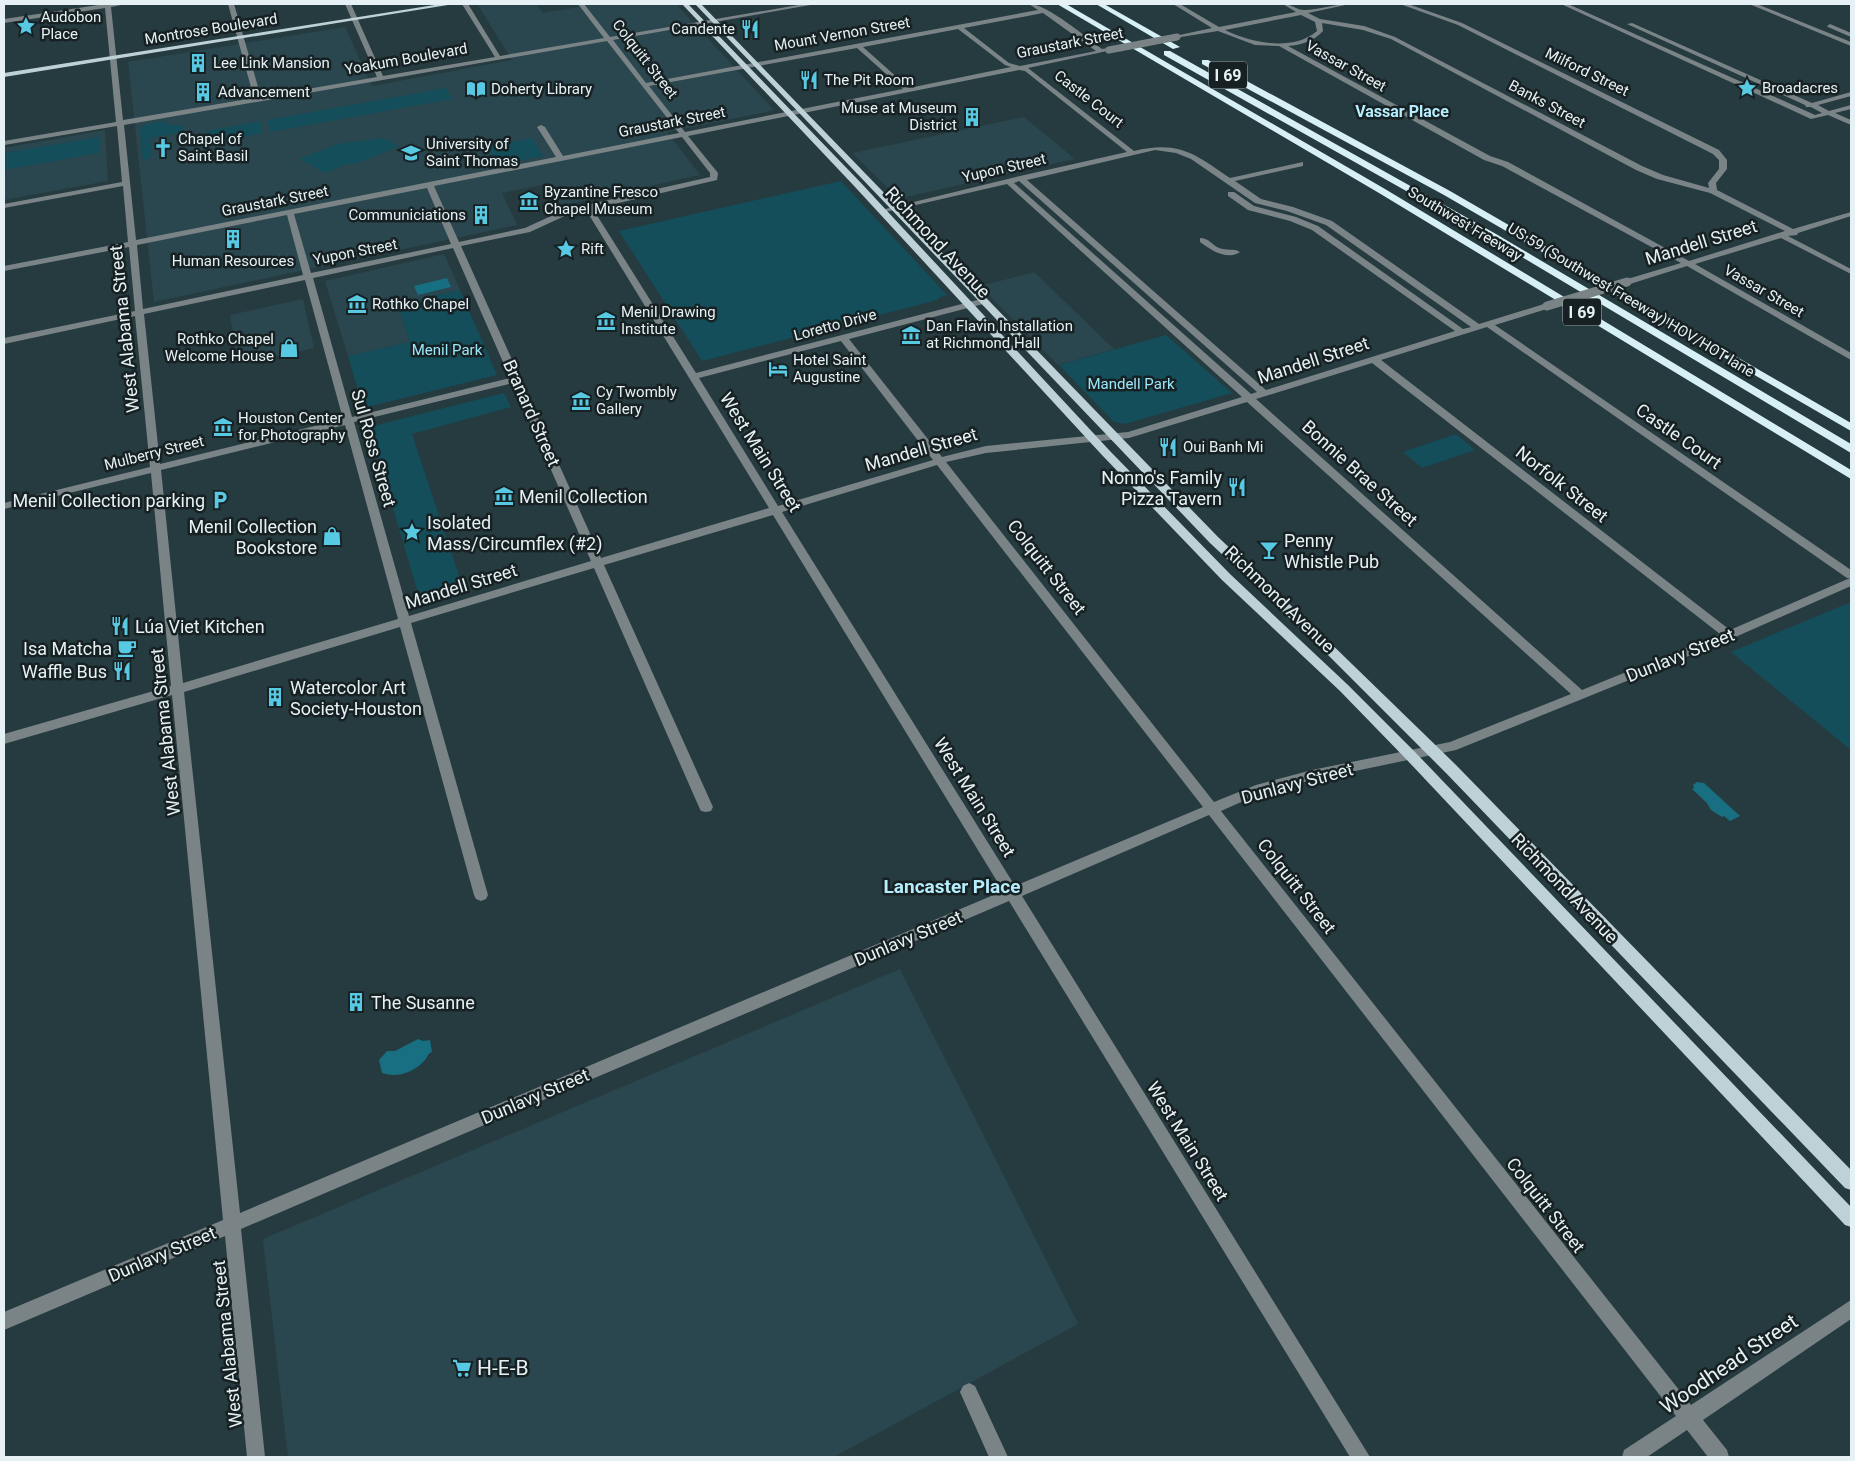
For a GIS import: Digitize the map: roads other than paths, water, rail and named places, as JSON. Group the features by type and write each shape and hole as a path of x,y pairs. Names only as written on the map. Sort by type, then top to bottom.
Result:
{"highway":[{"name":"Southwest Freeway","path":"1061,4 1382,191 1851,475"},
{"path":"1099,4 1180,49"},
{"name":"US 59 (Southwest Freeway) HOV/HOT lane","path":"1138,36 1492,236 1851,448"},
{"name":"Southwest Freeway","path":"1196,58 1447,193 1851,428"}],"main road":[{"name":"Montrose Boulevard","path":"4,75 451,4"},
{"name":"Richmond Avenue","path":"685,4 838,164 1094,440 1226,577 1344,688 1411,756 1851,1219"},
{"name":"Richmond Avenue","path":"698,4 1214,540 1316,635 1433,751 1851,1182"},
{"path":"838,164 850,161"}],"street":[{"path":"4,21 123,4"},
{"path":"231,4 257,97"},
{"path":"348,4 380,75"},
{"path":"465,4 497,55"},
{"name":"Colquitt Street","path":"581,4 714,173 714,178 708,181"},
{"name":"Yoakum Boulevard","path":"4,138 257,97 606,36 773,4"},
{"name":"Yoakum Boulevard","path":"699,19 714,21 811,4"},
{"path":"1032,4 1045,11 1100,51"},
{"name":"Vassar Street","path":"1176,4 1219,30 1245,41 1281,45 1293,44 1313,37 1320,31 1318,21"},
{"name":"Banks Street","path":"1286,4 1318,21 1364,28 1387,35 1639,168 1660,177 1713,191 1794,233"},
{"name":"Graustark Street","path":"4,269 1017,67 1219,30 1347,4"},
{"name":"Milford Street","path":"1403,4 1460,24 1716,152 1723,160 1723,169 1712,183 1713,191"},
{"path":"1564,4 1814,117 1851,107"},
{"path":"1752,4 1851,44"},
{"name":"West Alabama Street","path":"108,5 256,1457"},
{"name":"Mount Vernon Street","path":"645,85 1045,11"},
{"path":"1781,16 1795,12"},
{"path":"1618,19 1851,123"},
{"path":"1819,22 1851,35"},
{"name":"Castle Court","path":"959,27 1007,64 1032,74 1133,152"},
{"path":"1657,46 1671,43"},
{"name":"Vassar Street","path":"1293,44 1497,154 1505,164"},
{"name":"Vassar Street","path":"1281,45 1487,158 1505,164 1689,264 1851,357"},
{"path":"859,46 907,89"},
{"path":"1796,109 1851,94"},
{"name":"Yoakum Boulevard","path":"4,143 120,120"},
{"path":"541,127 560,158"},
{"path":"1133,152 1159,148 1183,153 1198,159 1258,201 1290,209 1329,223 1477,327"},
{"path":"1143,150 1186,161 1246,205 1256,210 1293,219 1315,228 1332,238 1462,332"},
{"name":"Yupon Street","path":"881,211 1133,152"},
{"path":"1227,181 1300,164"},
{"path":"1020,178 1265,394"},
{"name":"Yupon Street","path":"4,341 527,230 567,212 708,181"},
{"name":"Bonnie Brae Street","path":"1008,181 1580,695"},
{"path":"4,206 127,184"},
{"name":"Branard Street","path":"429,184 706,807"},
{"path":"1246,205 1258,201"},
{"name":"West Main Street","path":"588,207 1361,1457"},
{"name":"Sul Ross Street","path":"290,212 481,895"},
{"name":"Mandell Street","path":"4,738 178,689 939,460 996,447 1115,438 1265,394 1477,327 1794,233 1851,214"},
{"path":"1783,236 1851,272"},
{"path":"1203,240 1218,251 1236,252"},
{"path":"1116,279 1130,275"},
{"name":"Loretto Drive","path":"692,377 984,301"},
{"name":"Castle Court","path":"1488,324 1851,575"},
{"name":"Colquitt Street","path":"843,338 1720,1457"},
{"name":"Norfolk Street","path":"1373,359 1729,635"},
{"name":"Mulberry Street","path":"4,506 516,379"},
{"name":"Dunlavy Street","path":"4,1321 1256,790 1285,782 1452,748 1729,635 1851,582"},
{"name":"Woodhead Street","path":"1631,1457 1851,1309"},
{"path":"969,1392 998,1457"}],"place":[{"name":"Audobon Place","path":"26,26"},
{"name":"Candente","path":"750,29"},
{"name":"Lee Link Mansion","path":"198,63"},
{"name":"The Pit Room","path":"809,80"},
{"name":"Broadacres","path":"1747,88"},
{"name":"Doherty Library","path":"476,89"},
{"name":"Advancement","path":"203,92"},
{"name":"Muse at Museum District","path":"972,117"},
{"name":"Chapel of Saint Basil","path":"163,148"},
{"name":"University of Saint Thomas","path":"411,153"},
{"name":"Byzantine Fresco Chapel Museum","path":"529,201"},
{"name":"Communiciations","path":"481,215"},
{"name":"Human Resources","path":"233,239"},
{"name":"Rift","path":"566,249"},
{"name":"Rothko Chapel","path":"357,304"},
{"name":"Menil Drawing Institute","path":"606,321"},
{"name":"Dan Flavin Installation at Richmond Hall","path":"911,335"},
{"name":"Rothko Chapel Welcome House","path":"289,348"},
{"name":"Hotel Saint Augustine","path":"778,369"},
{"name":"Cy Twombly Gallery","path":"581,401"},
{"name":"Houston Center for Photography","path":"223,427"},
{"name":"Oui Banh Mi","path":"1168,447"},
{"name":"Nonno's Family Pizza Tavern","path":"1237,487"},
{"name":"Menil Collection","path":"504,496"},
{"name":"Menil Collection parking","path":"220,500"},
{"name":"Isolated Mass/Circumflex (#2)","path":"412,532"},
{"name":"Menil Collection Bookstore","path":"332,536"},
{"name":"Penny Whistle Pub","path":"1269,550"},
{"name":"Lúa Viet Kitchen","path":"120,626"},
{"name":"Isa Matcha","path":"127,648"},
{"name":"Waffle Bus","path":"122,671"},
{"name":"Watercolor Art Society-Houston","path":"275,697"},
{"name":"The Susanne","path":"356,1002"},
{"name":"H-E-B","path":"462,1368"}],"district":[{"name":"Vassar Place","path":"1402,111"},
{"name":"Lancaster Place","path":"952,886"}],"park label":[{"name":"Menil Park","path":"447,350"},
{"name":"Mandell Park","path":"1131,384"}]}
